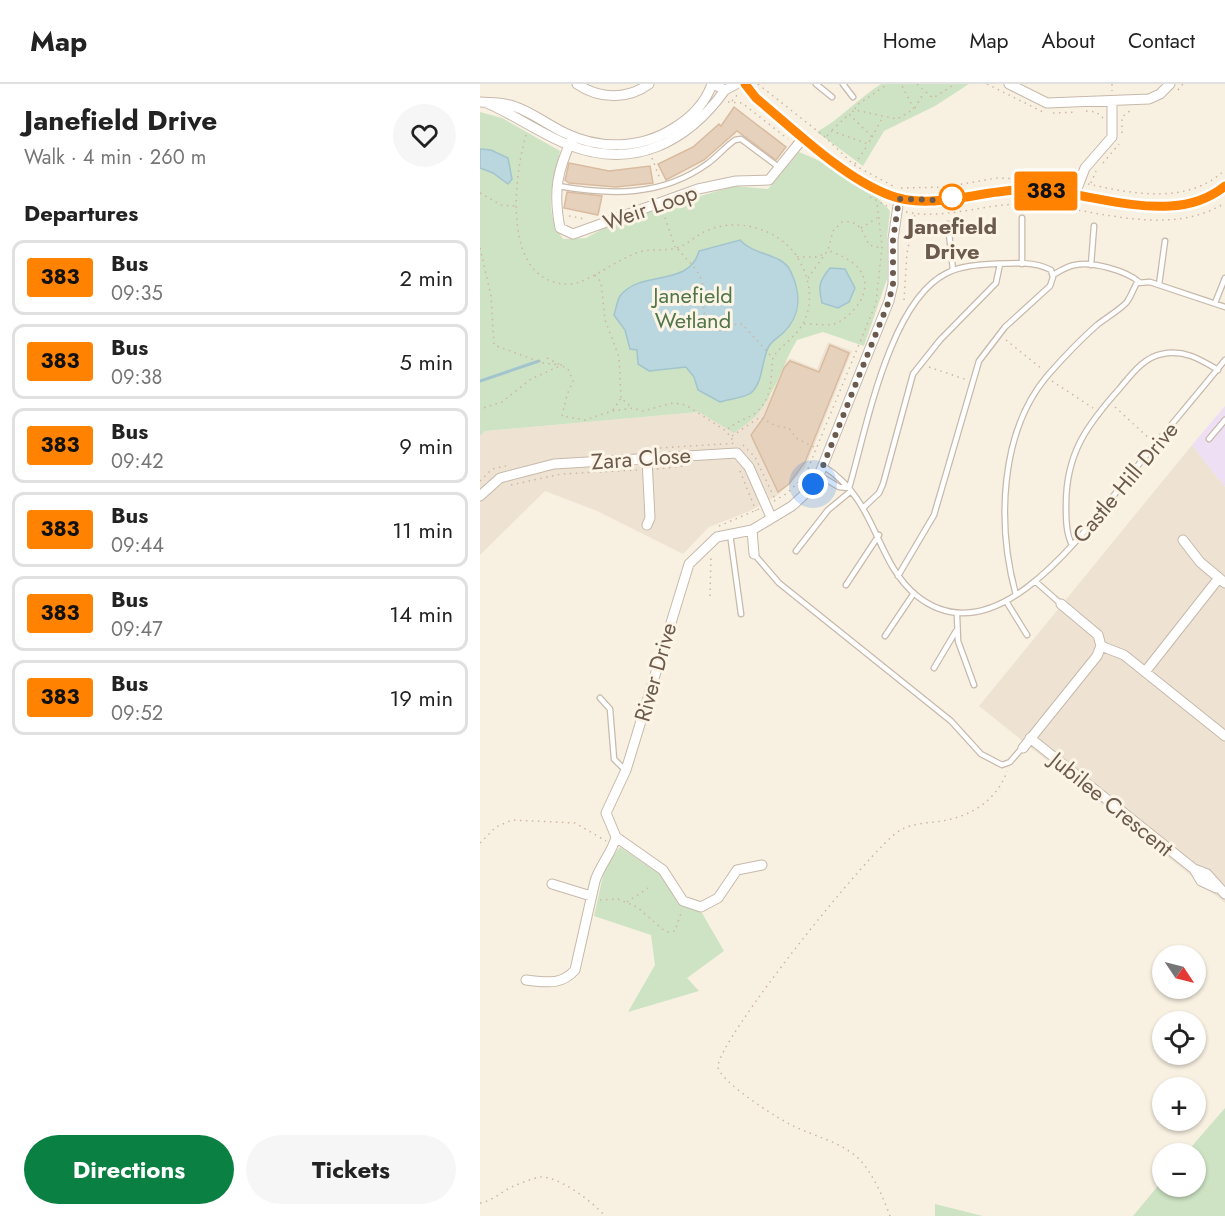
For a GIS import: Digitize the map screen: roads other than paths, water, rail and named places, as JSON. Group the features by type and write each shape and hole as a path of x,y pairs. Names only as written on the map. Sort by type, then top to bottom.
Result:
{"street":[{"path":"577,84 597,94 614,96 646,85"},
{"path":"571,141 615,145 660,136 680,125 698,110 712,84 731,87 756,98"},
{"path":"745,84 756,98 863,183 899,199 916,200 1020,190 1079,195 1137,205 1171,206 1200,200 1225,186"},
{"path":"1000,84 1013,87 1047,103 1112,96 1149,99 1174,87"},
{"path":"483,102 591,152 615,154 638,152 661,146 692,128 731,87"},
{"path":"1079,195 1085,184 1084,172 1112,137 1112,96"},
{"name":"Weir Loop","path":"571,141 563,156 554,197 560,228 573,234 698,189 736,182 768,180 804,137"},
{"path":"754,554 752,530 799,500 821,470 889,301 893,284 893,240 899,199"},
{"name":"Zara Close","path":"480,496 500,478 554,464 737,453 749,466 771,517"},
{"path":"647,459 650,518 647,525"},
{"name":"River Drive","path":"615,842 606,813 626,770 689,564 717,537 752,530"},
{"path":"1145,672 1222,580 1192,554 1183,540"},
{"path":"1061,604 1098,635 1101,646 1119,652 1225,736"},
{"name":"Jubilee Crescent","path":"1023,748 1097,656 1101,646"},
{"name":"Jubilee Crescent","path":"1030,738 1194,869 1201,881 1222,892"},
{"path":"526,980 553,983 569,977 574,970 590,897 599,868 615,842 663,870 686,902 701,907 718,898 737,870 762,865"},
{"path":"552,885 590,897"}],"lane":[{"path":"816,84 832,97"},
{"path":"843,84 853,98"},
{"name":"Weir Loop","path":"556,185 599,193 657,188 703,167 735,140 741,140 780,168"},
{"path":"1022,218 1022,264"},
{"path":"948,224 953,270"},
{"path":"1091,265 1094,225"},
{"path":"1159,285 1165,241"},
{"path":"863,508 883,484 913,374 921,362 996,283 999,264"},
{"path":"796,550 828,510 850,490 872,405 900,327 925,291 940,277 953,270 999,264 1041,266 1051,270 1053,275"},
{"path":"898,576 934,516 971,381 979,361 998,334 1047,289 1053,275 1074,265 1091,265 1126,274 1140,282 1159,285 1225,307"},
{"path":"1215,303 1225,278"},
{"path":"1016,595 1011,578 1006,528 1007,475 1024,417 1047,376 1096,326 1127,302 1140,282"},
{"path":"1072,545 1068,535 1066,511 1069,467 1078,443 1100,410 1131,376 1154,356 1182,353 1218,369"},
{"name":"Castle Hill Drive","path":"957,615 977,613 1006,601 1035,581 1072,545 1225,360"},
{"path":"1209,439 1225,420"},
{"path":"821,470 839,487 850,490"},
{"path":"821,470 839,476 850,490 879,535 898,576 914,593 933,606 957,615 956,631 974,685"},
{"path":"730,534 741,614"},
{"path":"846,585 879,535"},
{"path":"754,554 779,583 951,721 981,754 1002,765 1010,762 1023,748"},
{"path":"1035,581 1061,604"},
{"path":"885,636 914,593"},
{"path":"1006,601 1027,635"},
{"path":"934,668 956,631"},
{"path":"600,698 609,710 614,759 626,770"}],"water":[{"path":"480,149 491,150 508,158 512,179 508,184 493,173 480,168"},
{"path":"740,240 752,249 786,264 794,278 798,303 794,319 769,346 755,388 748,395 720,402 698,390 694,377 686,367 649,371 638,364 637,350 630,349 625,330 614,315 620,296 629,288 685,270 694,262 699,251"},
{"path":"830,268 845,269 855,288 849,302 838,308 822,303 820,284"}],"waterway":[{"path":"480,381 539,361"}],"place":[{"name":"Janefield Drive","path":"952,197"}],"park label":[{"name":"Janefield Wetland","path":"693,308"}]}
